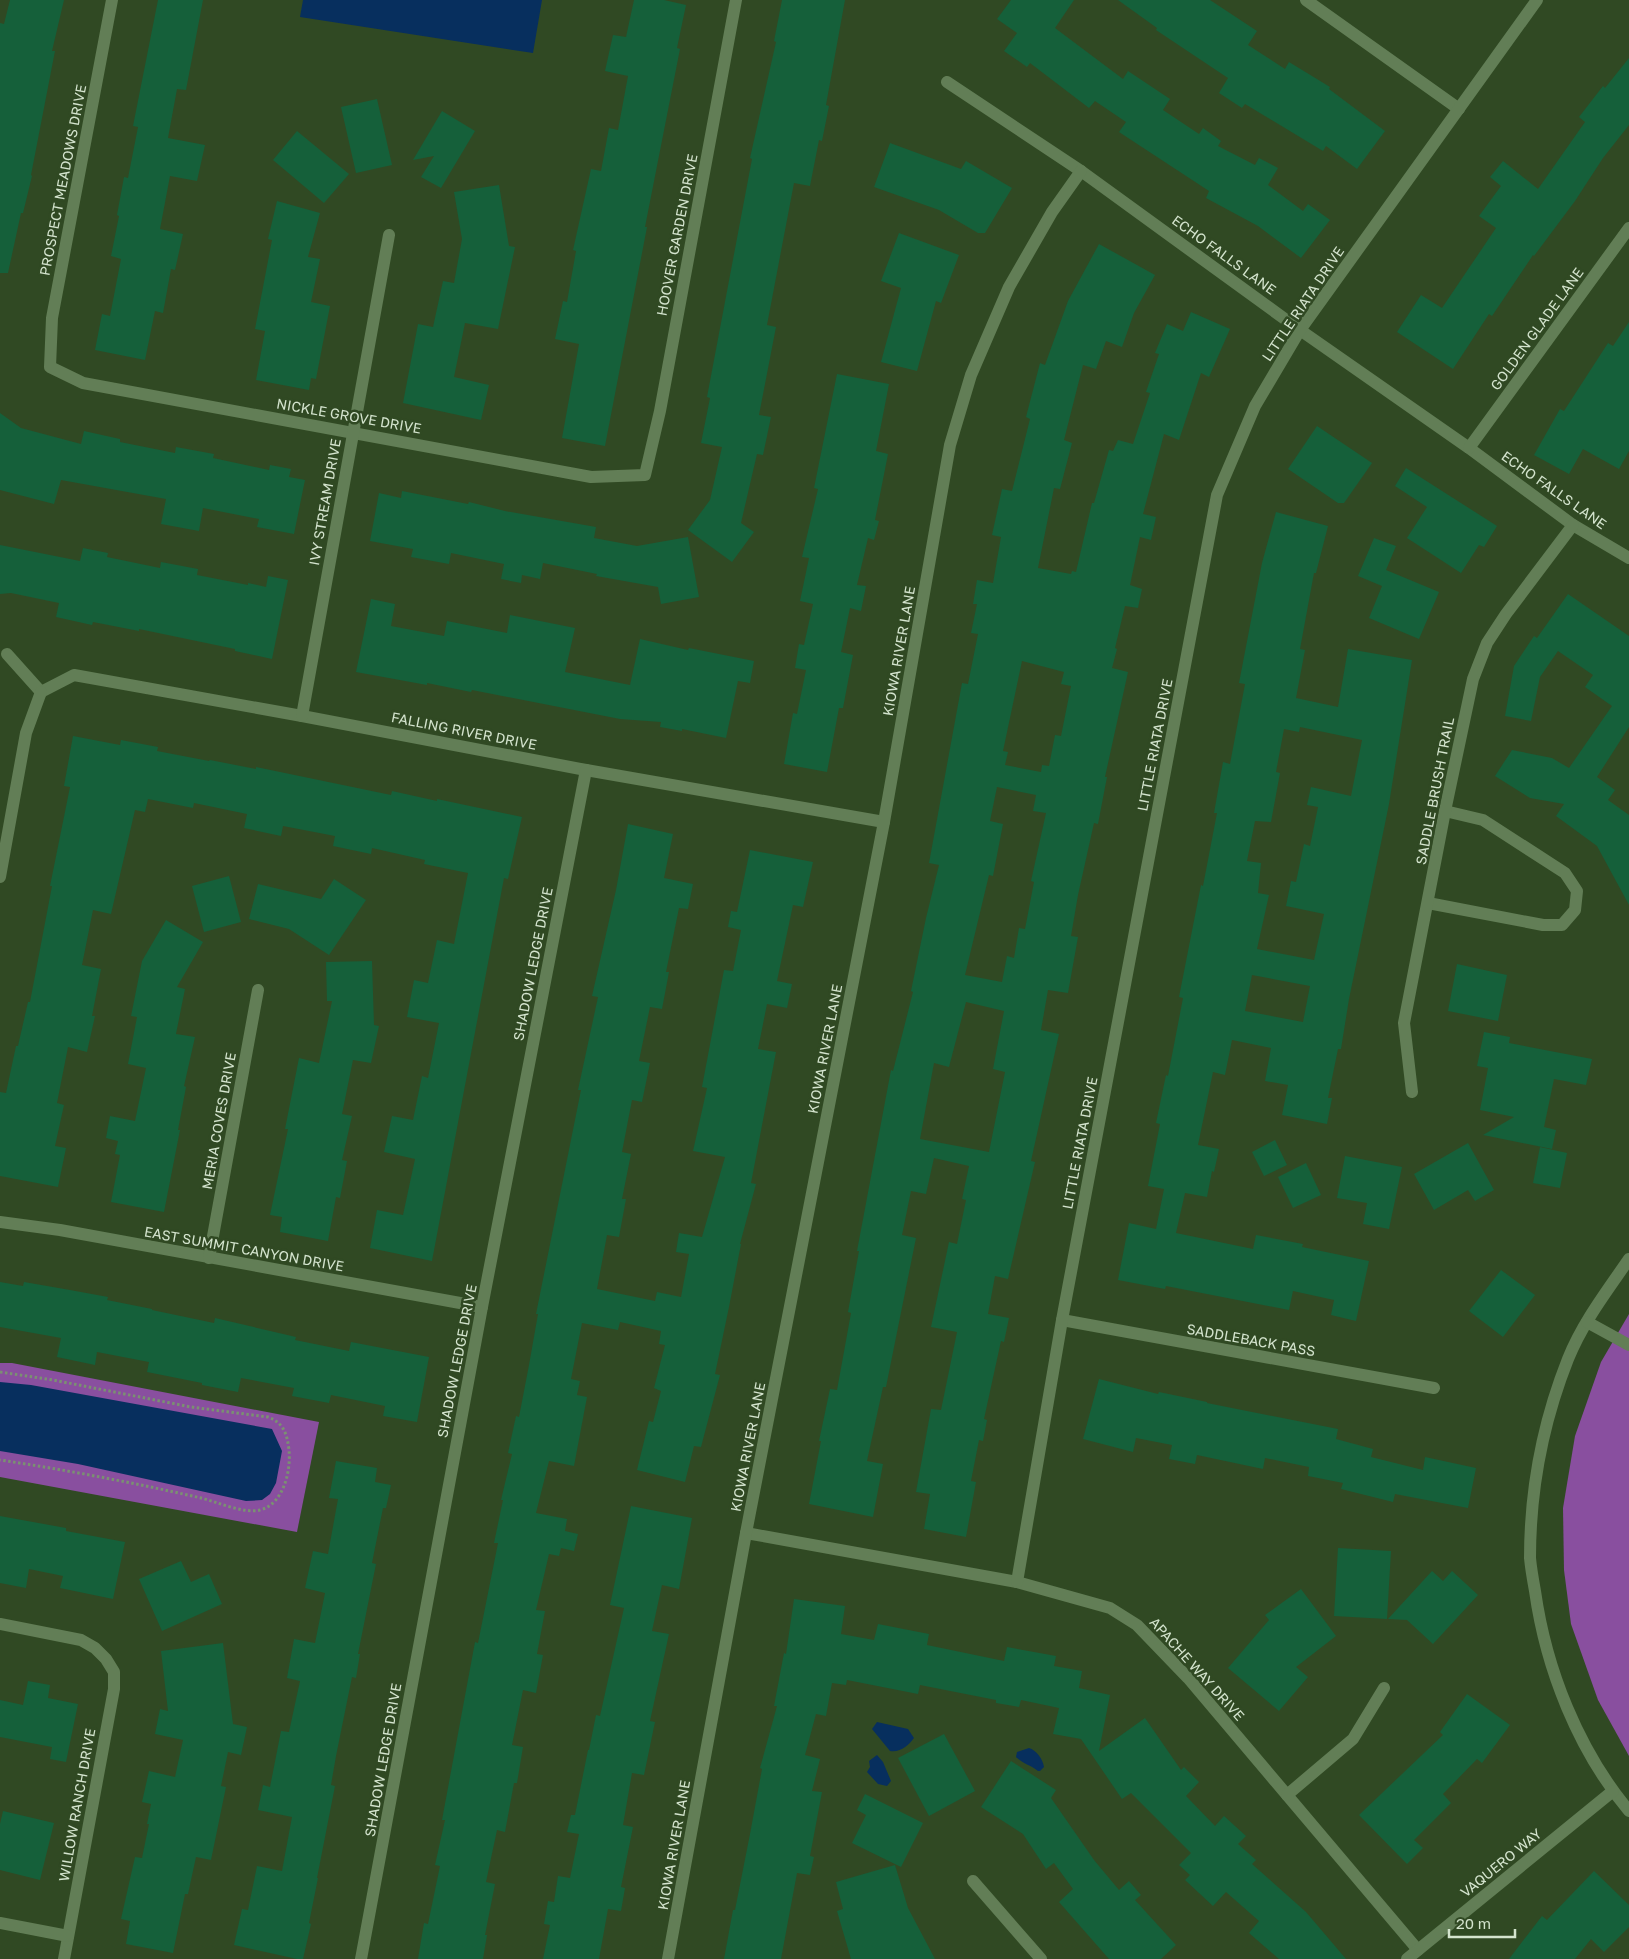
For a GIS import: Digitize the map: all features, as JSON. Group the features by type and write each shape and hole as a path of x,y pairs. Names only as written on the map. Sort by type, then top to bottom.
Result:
{"street":[{"name":"PROSPECT MEADOWS DRIVE","path":"50,367 52,318 112,0"},
{"name":"HOOVER GARDEN DRIVE","path":"645,475 663,391 736,0"},
{"path":"1306,0 1459,109"},
{"name":"LITTLE RIATA DRIVE","path":"1017,1582 1062,1320 1217,495 1255,406 1300,330 1537,0"},
{"name":"ECHO FALLS LANE","path":"947,82 1081,171 1300,330 1469,448 1573,525 1629,558"},
{"name":"KIOWA RIVER LANE","path":"668,1959 746,1533 884,822 950,445 971,375 1009,287 1052,212 1081,171"},
{"name":"GOLDEN GLADE LANE","path":"1469,448 1629,228"},
{"name":"IVY STREAM DRIVE","path":"302,716 389,236"},
{"name":"NICKLE GROVE DRIVE","path":"50,367 83,383 591,477 645,475"},
{"name":"SADDLE BRUSH TRAIL","path":"1412,1092 1404,1024 1472,679 1487,643 1506,614 1573,525"},
{"path":"0,877 26,733 41,692 7,654"},
{"name":"FALLING RIVER DRIVE","path":"41,692 74,675 586,770 884,822"},
{"name":"SHADOW LEDGE DRIVE","path":"361,1959 482,1307 586,770"},
{"path":"1428,903 1543,925 1562,925 1575,910 1577,891 1565,873 1483,820 1445,811"},
{"name":"MERIA COVES DRIVE","path":"209,1258 258,990"},
{"name":"EAST SUMMIT CANYON DRIVE","path":"0,1222 60,1230 482,1307"},
{"path":"1629,1259 1587,1322 1569,1357 1554,1399 1540,1450 1533,1501 1530,1559 1538,1617 1554,1674 1579,1733 1613,1791 1629,1810"},
{"name":"SADDLEBACK PASS","path":"1062,1320 1434,1388"},
{"path":"1587,1322 1629,1345"},
{"name":"APACHE WAY DRIVE","path":"746,1533 1017,1582 1110,1608 1137,1625 1188,1678 1418,1950"},
{"name":"WILLOW RANCH DRIVE","path":"0,1624 81,1640 95,1648 106,1659 114,1672 114,1689 64,1959"},
{"path":"1287,1795 1353,1739 1384,1688"},
{"name":"VAQUERO WAY","path":"1408,1959 1613,1791"},
{"path":"973,1881 1041,1959"},
{"path":"0,1923 68,1936"}],"path":[{"path":"0,1372 53,1380 191,1407 268,1417 278,1421 286,1431 289,1451 288,1468 280,1494 274,1503 260,1510 246,1510 201,1498 0,1460"}],"shaded area":[{"path":"1629,1314 1629,1756 1598,1700 1571,1624 1564,1570 1563,1508 1575,1436 1601,1362"},
{"path":"0,1363 12,1363 319,1422 297,1532 0,1477"}],"water":[{"path":"303,0 542,0 533,53 300,17"},
{"path":"0,1382 31,1385 272,1429 282,1451 276,1483 270,1494 262,1500 246,1501 78,1464 0,1451"},
{"path":"877,1722 908,1729 914,1738 901,1750 890,1751 872,1729"},
{"path":"1029,1748 1041,1758 1044,1767 1040,1771 1016,1757 1017,1752"},
{"path":"877,1755 883,1762 891,1781 887,1786 878,1784 867,1772 870,1767 869,1761"}],"building":[{"path":"10,0 64,0 52,51 55,51 32,176 23,213 21,213 8,273 0,273 0,23 4,24"},
{"path":"158,0 203,0 186,90 177,89 168,138 205,145 197,181 170,176 160,229 183,234 175,270 171,269 163,313 155,311 145,360 95,350 102,314 110,316 121,259 111,256 124,177 128,178 138,127 133,126"},
{"path":"634,0 664,0 686,5 677,48 680,49 605,446 562,438 579,344 555,339 563,301 567,302 576,251 573,250 591,169 601,171 609,128 618,130 628,76 605,71 613,35 626,37"},
{"path":"782,0 845,0 826,105 829,106 822,141 819,140 810,186 794,183 767,325 776,327 759,415 771,417 763,455 757,454 741,523 754,532 732,562 688,530 710,500 722,447 701,443 710,398 707,397 752,159 750,158 776,42 774,41"},
{"path":"1011,0 1074,0 1055,28 1123,79 1128,71 1170,99 1163,110 1199,134 1203,128 1221,141 1218,146 1255,165 1259,158 1278,168 1268,185 1303,211 1308,204 1330,220 1301,258 1258,226 1206,198 1209,191 1119,132 1126,122 1095,101 1089,108 1030,63 1027,67 1004,51 1017,33 997,19"},
{"path":"1118,0 1210,0 1257,31 1248,45 1285,69 1289,62 1330,87 1329,89 1385,131 1357,169 1326,146 1323,151 1245,104 1242,108 1219,93 1228,78 1156,30 1157,28"},
{"path":"1629,58 1629,125 1603,158 1575,201 1533,255 1492,316 1489,314 1453,369 1397,332 1421,295 1442,308 1496,228 1479,216 1501,186 1490,177 1503,161 1538,189 1585,122 1579,117 1603,86 1605,88"},
{"path":"377,99 392,165 356,173 341,107"},
{"path":"442,111 475,131 441,188 421,177 434,156 413,160"},
{"path":"297,131 349,174 324,203 273,160"},
{"path":"890,143 961,169 966,161 1012,188 985,233 978,233 939,210 874,187"},
{"path":"499,185 509,246 515,247 498,329 465,323 454,377 489,385 481,420 403,403 418,324 433,327 443,281 454,283 462,239 454,192"},
{"path":"277,201 320,213 308,257 320,259 311,302 330,306 316,379 311,378 309,390 256,380 265,331 255,329 272,240 268,239"},
{"path":"899,233 959,255 941,303 936,301 917,371 881,362 901,288 881,281"},
{"path":"1099,244 1155,275 1134,313 1122,347 1106,341 1096,369 1083,365 1064,440 1072,443 1060,489 1054,488 1038,568 1071,574 1072,571 1076,572 1092,503 1094,503 1109,450 1113,451 1118,440 1133,444 1150,393 1146,392 1159,354 1155,353 1167,324 1183,331 1191,312 1230,329 1209,377 1201,373 1179,440 1164,434 1143,514 1156,517 1151,540 1140,537 1130,585 1142,589 1138,608 1125,606 1115,648 1117,649 1112,668 1128,672 1105,777 1107,777 1098,824 1094,823 1078,895 1071,936 1078,937 1068,993 1048,990 1041,1030 1059,1034 1031,1161 1035,1162 1008,1279 995,1276 988,1314 1009,1318 1004,1342 1001,1341 984,1419 987,1420 983,1441 979,1440 971,1481 976,1482 966,1537 924,1529 930,1494 916,1492 931,1409 941,1410 957,1332 931,1327 949,1242 957,1244 966,1200 962,1199 969,1166 934,1158 926,1194 911,1191 902,1235 916,1238 886,1387 883,1387 867,1461 883,1464 873,1517 809,1504 830,1389 837,1390 851,1313 848,1312 859,1251 857,1251 891,1070 893,1071 913,992 911,991 939,865 929,863 962,683 968,684 978,634 971,633 977,604 973,604 977,580 993,583 1001,537 992,535 1002,489 1012,491 1030,419 1026,417 1040,363 1045,365 1068,301","holes":["1022,661 1064,672 1061,684 1071,686 1061,736 1055,735 1049,766 1042,765 1041,772 1005,765 1008,752 1003,751","997,787 1036,795 1033,811 1046,813 1031,881 1034,882 1025,929 1019,928 1014,958 1007,956 1002,982 965,975 989,875 993,876 1003,824 990,821","966,1002 1004,1011 993,1069 1005,1072 989,1152 920,1139 934,1063 949,1067"]},
{"path":"1629,322 1629,451 1619,469 1583,449 1569,474 1534,455 1560,409 1564,411 1608,343 1613,346"},
{"path":"837,374 889,384 876,451 888,454 875,520 879,521 874,540 868,538 857,585 866,586 861,611 850,608 841,652 853,655 843,708 839,708 827,772 784,764 793,713 797,714 806,670 795,668 799,644 804,645 813,604 800,601 809,558 802,557 818,489 814,488"},
{"path":"0,413 21,428 81,444 84,431 120,439 120,442 175,453 176,447 214,454 213,458 269,470 270,465 291,469 289,477 305,480 294,534 257,527 259,519 203,508 199,531 161,524 166,499 61,480 54,504 0,490"},
{"path":"1317,426 1372,463 1344,503 1338,503 1288,469"},
{"path":"1406,468 1497,526 1484,547 1479,545 1461,573 1407,538 1427,507 1395,486"},
{"path":"402,491 596,527 594,538 637,546 688,537 699,597 661,604 658,587 596,576 597,574 543,563 540,579 522,575 521,583 501,579 504,564 451,553 449,564 411,557 413,549 370,541 379,493 401,498"},
{"path":"1276,512 1328,526 1316,573 1314,573 1300,649 1305,650 1296,698 1338,707 1348,649 1412,660 1389,804 1349,999 1341,1049 1338,1049 1328,1098 1332,1098 1327,1124 1282,1115 1288,1085 1265,1081 1271,1048 1232,1040 1225,1075 1213,1072 1198,1145 1219,1149 1207,1197 1185,1193 1176,1233 1253,1249 1256,1235 1303,1244 1302,1247 1369,1261 1356,1321 1331,1315 1334,1300 1293,1291 1289,1310 1166,1286 1165,1289 1118,1280 1129,1223 1156,1229 1164,1189 1148,1186 1160,1124 1156,1123 1166,1075 1168,1076 1183,998 1179,997 1217,813 1214,813 1223,762 1230,764 1245,684 1239,683 1262,563","holes":["1300,727 1362,740 1351,796 1311,787 1307,805 1318,807 1310,846 1304,844 1296,882 1291,881 1286,906 1324,914 1314,960 1257,949 1269,895 1258,893 1261,863 1247,861 1255,821 1271,822 1280,773 1276,772 1284,729 1299,732","1252,975 1310,986 1303,1022 1245,1011"]},
{"path":"1374,538 1396,546 1386,570 1439,592 1419,639 1369,618 1382,586 1358,576"},
{"path":"0,545 80,561 83,548 108,553 107,557 160,568 161,562 198,569 197,575 248,585 248,583 266,587 268,576 288,580 272,659 235,651 235,649 139,629 139,631 93,622 92,625 56,617 59,603 11,593 0,594"},
{"path":"1568,594 1629,636 1629,727 1597,777 1615,790 1608,800 1629,815 1629,905 1597,846 1556,816 1564,804 1530,798 1495,776 1512,750 1552,758 1569,768 1612,706 1585,687 1593,675 1558,651 1540,677 1531,721 1505,716 1514,666 1534,636 1537,638"},
{"path":"371,599 395,604 391,626 444,636 447,621 507,633 510,615 575,628 565,672 630,685 640,639 688,650 689,648 754,661 750,683 738,681 726,738 682,729 682,731 660,727 661,722 620,719 472,690 471,692 356,672"},
{"path":"73,736 120,745 121,740 158,747 157,751 209,761 256,769 256,767 391,795 392,791 437,801 437,799 522,817 508,879 504,878 432,1261 370,1248 377,1210 403,1215 415,1159 384,1152 392,1116 413,1120 422,1076 428,1078 439,1023 407,1017 414,980 428,983 437,940 454,944 468,873 424,864 425,860 372,848 371,854 333,846 335,836 283,826 281,836 244,828 247,814 194,803 193,808 148,799 145,812 135,810 111,914 93,910 82,965 101,969 92,1016 95,1016 87,1052 68,1047 57,1103 64,1105 55,1146 66,1148 58,1187 0,1176 0,1092 6,1093 16,1046 18,1046 28,1002 30,1002 52,886 50,886 70,787 64,786"},
{"path":"628,824 673,834 664,878 693,884 688,909 679,908 666,972 669,972 662,1009 650,1007 639,1061 650,1063 642,1102 632,1100 622,1152 631,1154 622,1199 626,1199 619,1237 607,1235 597,1289 655,1301 657,1292 681,1297 689,1254 676,1252 679,1233 702,1237 725,1157 693,1151 707,1088 702,1087 724,970 733,971 741,930 728,927 731,911 737,912 750,850 813,862 803,907 793,905 777,981 792,984 787,1008 767,1004 758,1049 776,1052 751,1183 756,1184 740,1244 715,1374 720,1375 701,1447 694,1446 685,1482 637,1470 649,1421 653,1422 661,1391 654,1388 665,1345 659,1344 661,1331 620,1322 618,1330 582,1323 571,1379 580,1381 577,1395 587,1397 574,1466 549,1461 536,1513 567,1519 565,1531 578,1534 574,1551 561,1548 559,1556 549,1554 536,1610 545,1611 537,1654 543,1655 536,1693 523,1690 512,1745 523,1747 517,1783 514,1783 505,1832 497,1830 486,1882 495,1884 485,1935 487,1935 483,1959 418,1959 424,1923 428,1924 440,1866 435,1865 445,1820 442,1820 475,1642 478,1643 498,1543 494,1543 503,1500 501,1500 512,1454 508,1453 516,1416 519,1417 529,1365 538,1314 536,1314 581,1090 578,1090 598,997 592,996 616,890"},
{"path":"229,876 241,922 204,932 192,886"},
{"path":"334,879 366,900 329,955 289,929 249,919 258,884 321,899"},
{"path":"166,920 203,942 177,987 185,989 176,1034 195,1037 184,1086 186,1087 178,1130 180,1130 164,1212 111,1202 120,1155 115,1154 118,1141 106,1138 110,1116 135,1121 146,1068 128,1064 137,1017 131,1016 142,961"},
{"path":"372,961 374,1025 379,1026 371,1063 353,1060 342,1114 352,1116 342,1160 347,1161 340,1198 336,1197 328,1241 280,1232 282,1217 270,1215 288,1129 285,1129 299,1058 319,1063 332,1001 327,1001 326,962"},
{"path":"1457,964 1507,975 1498,1021 1448,1011"},
{"path":"1484,1032 1510,1037 1509,1043 1592,1059 1586,1085 1554,1079 1544,1127 1556,1130 1552,1149 1483,1135 1514,1117 1480,1110 1488,1068 1477,1066"},
{"path":"1275,1140 1287,1165 1264,1176 1252,1152"},
{"path":"1468,1143 1494,1190 1475,1201 1468,1190 1434,1210 1414,1174"},
{"path":"1540,1147 1567,1153 1560,1188 1533,1183"},
{"path":"1345,1156 1402,1167 1389,1229 1363,1224 1367,1203 1337,1198"},
{"path":"1306,1163 1321,1195 1293,1208 1278,1177"},
{"path":"1501,1270 1535,1295 1503,1337 1469,1311"},
{"path":"0,1282 23,1286 24,1282 108,1297 107,1300 214,1323 215,1318 296,1337 295,1340 349,1351 351,1342 429,1357 417,1422 383,1416 385,1406 331,1395 329,1403 292,1396 294,1388 241,1378 238,1392 202,1385 202,1383 147,1372 149,1362 97,1352 95,1365 57,1357 61,1338 0,1327"},
{"path":"1099,1379 1158,1394 1159,1392 1338,1429 1336,1439 1373,1449 1371,1457 1423,1470 1425,1457 1476,1468 1468,1508 1395,1494 1393,1502 1341,1489 1343,1483 1308,1476 1309,1467 1265,1458 1263,1469 1197,1455 1195,1464 1169,1459 1172,1445 1136,1438 1133,1452 1083,1439"},
{"path":"336,1461 377,1468 375,1482 391,1485 386,1508 383,1508 372,1563 376,1564 358,1654 360,1654 356,1678 352,1677 336,1756 331,1785 335,1786 309,1923 311,1924 303,1959 297,1959 234,1945 242,1909 248,1910 257,1866 282,1871 292,1817 258,1810 263,1785 270,1787 281,1731 289,1732 300,1681 287,1678 294,1639 315,1643 325,1593 305,1588 313,1551 328,1554 338,1499 329,1498"},
{"path":"631,1506 692,1518 679,1589 662,1585 652,1631 669,1634 650,1721 655,1722 644,1775 632,1773 623,1825 633,1827 621,1887 625,1888 621,1911 608,1909 599,1959 543,1959 550,1925 544,1924 548,1901 554,1902 558,1876 570,1878 579,1834 567,1832 571,1815 575,1815 596,1715 600,1716 624,1608 610,1605"},
{"path":"0,1516 66,1528 66,1531 125,1542 113,1599 60,1588 63,1576 29,1569 26,1588 0,1583"},
{"path":"1338,1548 1391,1551 1387,1619 1334,1616"},
{"path":"181,1561 191,1582 209,1574 222,1604 162,1631 139,1579"},
{"path":"1432,1571 1443,1581 1452,1571 1478,1595 1433,1644 1407,1620 1388,1619"},
{"path":"1301,1589 1336,1636 1296,1667 1308,1677 1279,1711 1228,1668 1269,1620 1265,1615"},
{"path":"794,1599 845,1606 841,1634 874,1640 878,1624 929,1634 927,1645 1004,1661 1007,1647 1056,1656 1054,1666 1082,1671 1079,1688 1110,1695 1099,1751 1145,1718 1181,1770 1184,1767 1199,1782 1186,1796 1215,1826 1224,1816 1246,1836 1238,1844 1256,1860 1252,1864 1306,1912 1346,1959 1279,1959 1249,1933 1259,1921 1226,1892 1213,1906 1185,1880 1190,1875 1179,1865 1191,1853 1131,1793 1122,1799 1081,1739 1053,1734 1059,1708 1021,1700 1019,1707 996,1703 996,1700 920,1685 918,1694 847,1680 846,1685 832,1683 826,1716 816,1714 805,1755 820,1759 812,1791 822,1792 810,1856 814,1857 810,1875 797,1873 781,1959 724,1959 750,1834 762,1769 760,1768 777,1706 774,1706 784,1653 786,1654"},
{"path":"223,1643 233,1724 247,1727 241,1755 228,1752 221,1786 226,1787 211,1860 196,1857 188,1894 185,1894 173,1953 126,1944 130,1921 121,1919 135,1857 142,1858 149,1824 147,1824 151,1804 142,1802 149,1771 175,1777 183,1740 155,1734 160,1709 168,1711 161,1651"},
{"path":"28,1681 50,1685 48,1698 78,1704 66,1762 50,1759 52,1747 0,1737 0,1700 23,1705"},
{"path":"1467,1694 1510,1725 1482,1763 1477,1759 1443,1794 1451,1803 1414,1840 1423,1848 1407,1864 1359,1815 1443,1735 1440,1732"},
{"path":"944,1734 975,1791 929,1816 898,1758"},
{"path":"1011,1761 1056,1790 1051,1798 1094,1860 1119,1890 1129,1881 1141,1895 1135,1900 1176,1945 1161,1959 1109,1959 1059,1902 1073,1889 1054,1863 1046,1869 1023,1834 981,1807"},
{"path":"865,1794 923,1823 901,1867 852,1843 866,1815 857,1810"},
{"path":"3,1811 54,1823 40,1880 0,1870 0,1824"},
{"path":"895,1865 908,1908 935,1959 851,1959 837,1911 843,1909 836,1882"},
{"path":"1594,1871 1629,1905 1629,1927 1604,1952 1591,1939 1575,1959 1509,1959 1542,1916 1547,1920"}]}
